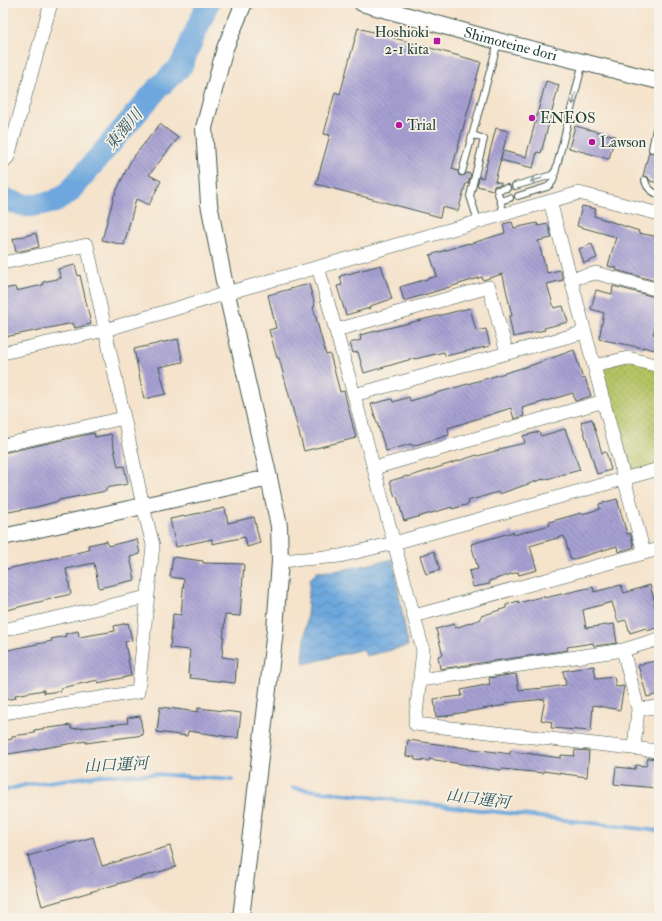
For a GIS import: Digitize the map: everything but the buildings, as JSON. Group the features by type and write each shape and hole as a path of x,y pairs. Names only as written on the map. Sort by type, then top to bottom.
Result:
{"street":[{"path":"3,162 8,157 51,3"},
{"path":"242,918 275,630 280,561 279,526 227,293 210,204 204,128 225,48 244,3"},
{"name":"Shimoteine dori","path":"362,3 498,40 659,81"},
{"path":"3,353 105,330 227,293 579,193 659,214"},
{"path":"550,201 644,553"},
{"path":"3,263 87,245 152,545 138,692 3,713"},
{"path":"318,267 423,650 416,724 659,751"},
{"path":"571,280 596,273 659,290"},
{"path":"336,330 489,287 507,353"},
{"path":"354,395 585,332"},
{"path":"594,366 628,358 659,366"},
{"path":"374,468 604,401"},
{"path":"3,445 124,418"},
{"path":"280,561 340,556 394,543 659,469"},
{"path":"3,537 269,478"},
{"path":"414,616 659,549"},
{"path":"3,630 147,597"},
{"path":"420,680 623,650 659,639"},
{"path":"623,650 638,709 634,748"},
{"path":"638,709 659,707"}],"lane":[{"path":"462,172 498,40"},
{"path":"518,196 550,185 553,181 583,61"},
{"path":"652,149 656,129 659,124"},
{"path":"473,135 484,139 470,196 478,221"},
{"path":"515,186 552,175 556,170"},
{"path":"646,180 646,183 651,191 659,195"},
{"path":"504,214 498,190 507,188"},
{"path":"500,201 510,198"}],"green space":[{"path":"628,358 659,366 659,469 624,479 594,366"}],"water":[{"path":"393,559 408,646 366,656 363,649 305,664 303,661 310,579 317,572 343,570"}],"waterway":[{"name":"東濁川","path":"3,199 28,206 54,202 68,193 157,89 181,66 208,3"},
{"name":"山口運河","path":"3,791 25,785 102,775 155,774 232,780"},
{"name":"山口運河","path":"293,788 659,831"}],"place":[{"name":"Hoshioki 2-1 kita","path":"437,41"},
{"name":"ENEOS","path":"532,118"},
{"name":"Trial","path":"399,125"},
{"name":"Lawson","path":"592,142"}]}
